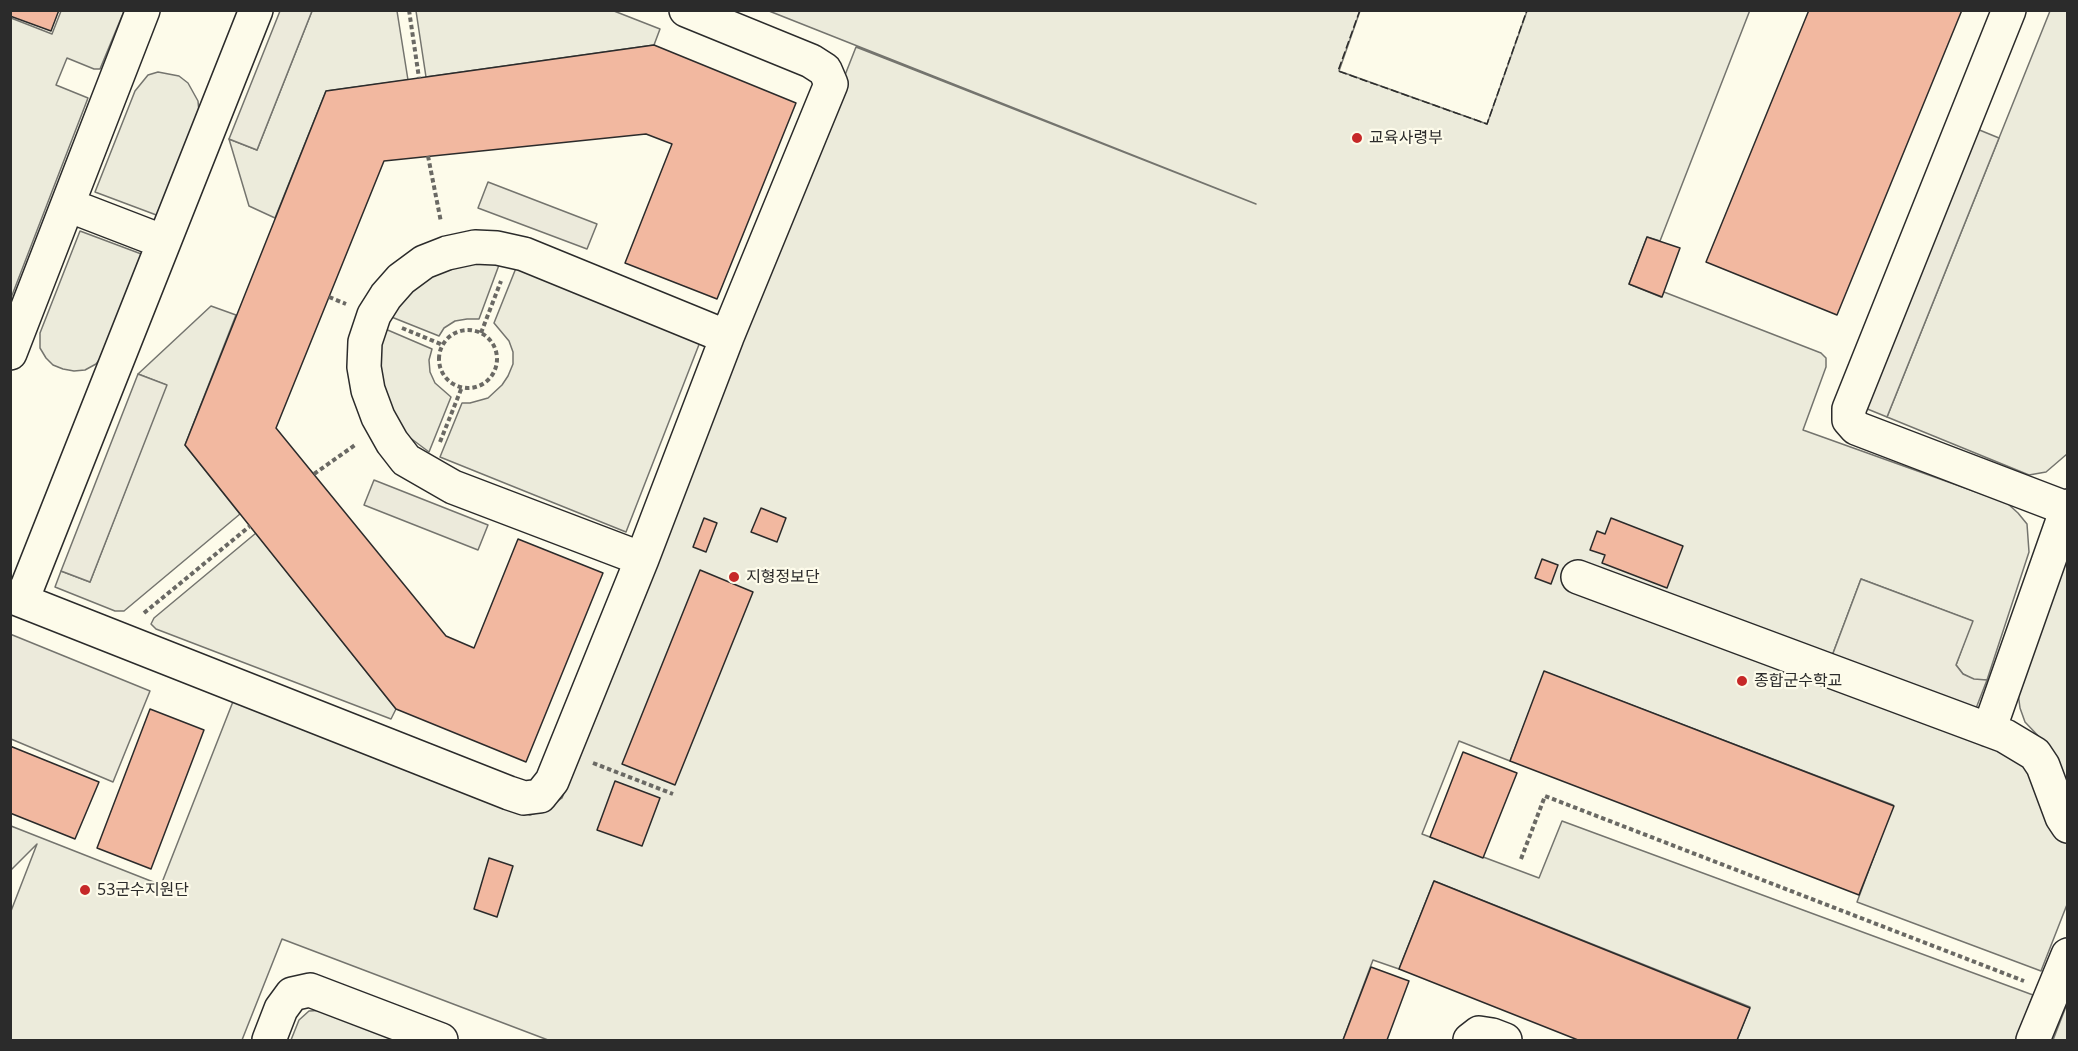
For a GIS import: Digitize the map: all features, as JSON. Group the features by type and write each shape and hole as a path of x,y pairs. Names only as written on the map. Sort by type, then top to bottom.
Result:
{"street":[{"path":"10,353 144,10"},
{"path":"256,10 164,242 16,598 524,798 540,796 552,782 642,559 727,337 831,84 825,70 811,61 686,10"},
{"path":"1989,730 2067,508 1856,428 1849,420 1850,409 2009,10"},
{"path":"68,205 164,242"},
{"path":"642,559 453,487 406,460 392,442 368,390 364,367 365,342 374,315 386,296 401,279 424,262 447,253 475,247 497,248 524,254 727,337"},
{"path":"1578,578 1989,730 2021,744 2035,754 2043,766 2067,826"},
{"path":"2033,1041 2067,955"},
{"path":"269,1041 281,1009 292,994 310,990 441,1041"},
{"path":"1470,1041 1479,1033 1492,1035 1505,1041"}],"path":[{"path":"409,10 419,78"},
{"path":"428,156 447,253"},
{"path":"481,333 513,252"},
{"path":"374,315 443,345"},
{"path":"471,330 481,333 494,346 497,355 494,373 480,385 462,387 453,383 441,368 439,359 443,345 453,334 462,331 471,330"},
{"path":"427,474 462,387"},
{"path":"314,474 383,425"},
{"path":"140,616 250,526"},
{"path":"564,752 673,794"},
{"path":"1521,859 1545,796 2053,992"}],"shaded area":[{"path":"1750,10 1660,241 1647,237 1629,284 1661,297 1664,292 1821,353 1826,358 1826,367 1803,430 2007,503 2027,524 2029,552 1987,680 1974,680 1963,674 1956,665 1972,621 1861,579 1832,656 1998,746 2026,766 2067,841 2068,902 2041,971 1857,902 1893,805 1545,672 1510,761 1459,741 1422,834 1539,878 1562,821 2033,995 2016,1040 1737,1040 1750,1007 1434,881 1399,969 1373,960 1343,1040 548,1040 282,939 242,1040 11,1040 11,911 37,844 11,870 11,826 161,885 234,699 530,815 545,810 562,798 856,47 1256,204 769,11 1360,11 1339,71 1487,124 1527,11"},
{"path":"61,11 124,11 100,69 94,69 67,58 56,85 88,98 11,298 11,18 52,34"},
{"path":"280,11 312,11 257,150 229,139"},
{"path":"312,11 397,11 408,80 326,91 275,218 249,206 229,139 257,150"},
{"path":"416,11 614,11 660,29 654,45 426,77"},
{"path":"2050,11 2067,11 2067,454 2046,472 2029,475 1887,417"},
{"path":"158,72 179,76 188,83 198,101 199,112 159,216 95,192 135,91 148,75"},
{"path":"1977,129 1999,138 1887,417 1865,408"},
{"path":"488,182 597,224 587,249 478,208"},
{"path":"80,231 144,255 103,355 96,364 85,370 74,371 53,365 46,358 40,348 40,333"},
{"path":"481,263 499,265 479,319 455,321 444,328 439,336 389,316 423,279 462,265"},
{"path":"516,268 700,342 626,532 440,457 462,403 488,398 502,385 513,364 513,352 509,341 494,323"},
{"path":"211,306 236,315 185,445 240,514 124,611 115,611 55,587 61,571 90,582 166,385 138,374"},
{"path":"383,328 432,349 429,360 430,372 435,383 451,397 429,452 409,437 397,422 378,368"},
{"path":"138,374 167,385 90,582 61,571"},
{"path":"374,480 488,525 478,550 364,505"},
{"path":"256,533 396,709 391,719 156,629 151,624 154,618"},
{"path":"2067,549 2067,793 2044,742 2025,722 2018,693"},
{"path":"1861,579 1973,621 1956,665 1963,674 1974,679 1987,680 1975,711 1832,656"},
{"path":"10,634 150,691 113,782 11,739"},
{"path":"2067,1004 2067,1040 2053,1040"},
{"path":"327,1010 405,1040 291,1040 299,1020 309,1011"}],"building":[{"path":"10,10 59,10 51,31 10,16"},
{"path":"1809,10 1962,10 1837,315 1706,262"},
{"path":"654,45 796,103 717,299 625,263 672,144 646,134 384,161 276,428 446,636 474,648 518,539 603,573 526,762 396,709 185,445 326,91"},
{"path":"1647,237 1680,248 1662,297 1629,284"},
{"path":"761,508 786,518 777,542 751,532"},
{"path":"704,518 717,523 706,552 693,547"},
{"path":"1611,518 1683,546 1667,588 1602,563 1605,555 1590,550 1597,531 1605,534"},
{"path":"1542,559 1558,565 1551,584 1535,578"},
{"path":"700,570 753,592 675,785 622,764"},
{"path":"1544,671 1894,806 1859,895 1510,761"},
{"path":"150,709 204,730 151,869 97,848"},
{"path":"10,746 99,782 75,839 10,813"},
{"path":"1463,752 1517,773 1483,858 1430,837"},
{"path":"615,781 660,798 642,846 597,830"},
{"path":"489,858 513,866 497,917 474,909"},
{"path":"1434,881 1750,1008 1737,1040 1578,1040 1399,969"},
{"path":"1371,967 1409,981 1387,1040 1343,1040"}],"fence":[{"path":"1360,10 1338,71 1487,124 1527,10"}],"place":[{"name":"교육사령부","path":"1357,138"},
{"name":"지형정보단","path":"734,577"},
{"name":"종합군수학교","path":"1742,681"},
{"name":"53군수지원단","path":"85,890"}]}
